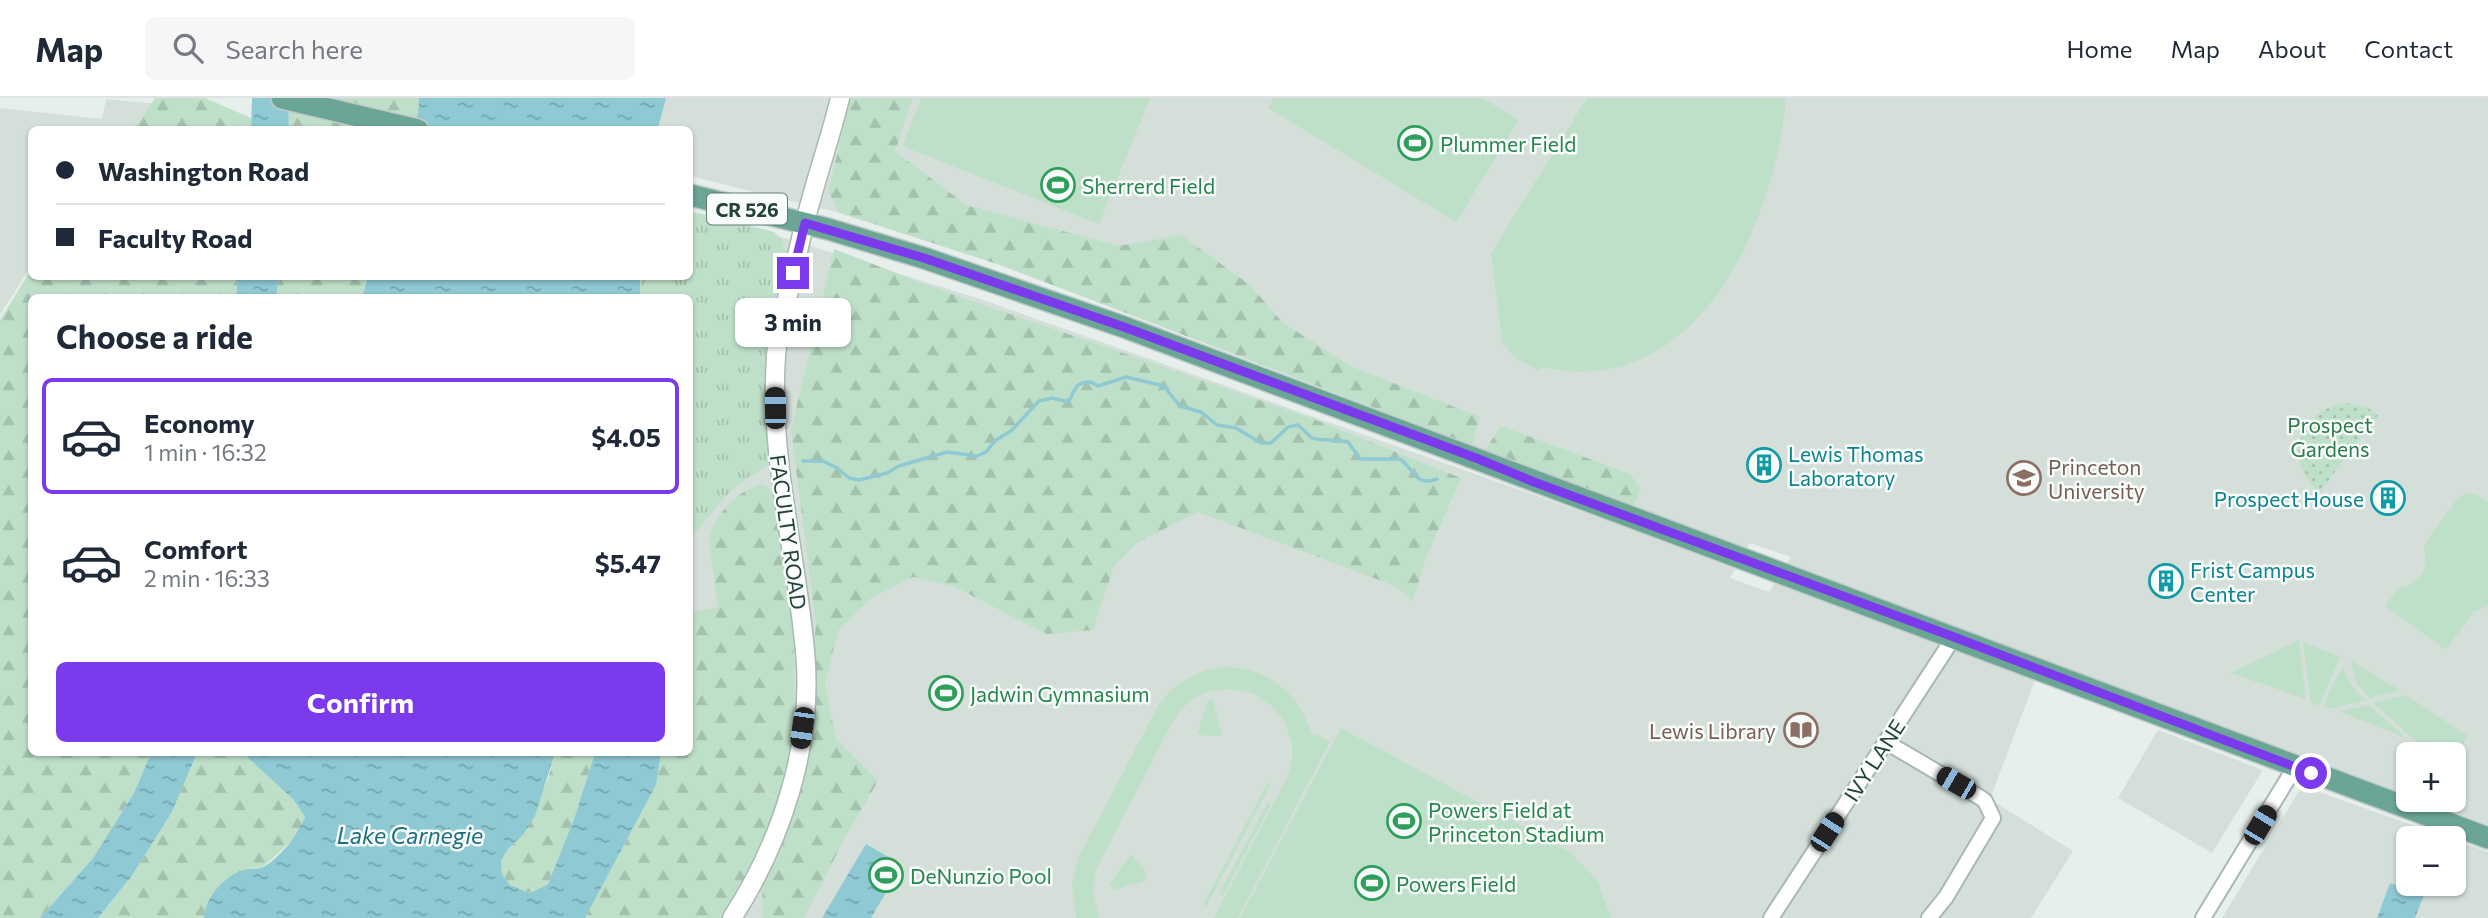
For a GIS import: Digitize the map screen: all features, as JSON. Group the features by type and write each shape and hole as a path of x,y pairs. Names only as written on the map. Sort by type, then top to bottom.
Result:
{"main road":[{"path":"286,99 404,126"},
{"name":"CR 526","path":"693,196 805,223 924,258 1124,327 2488,838"}],"street":[{"name":"FACULTY ROAD","path":"732,918 760,873 775,838 796,765 804,709 805,651 779,473 775,389 780,327 805,223 840,98"},
{"name":"IVY LANE","path":"1771,918 1954,637"},
{"path":"1886,742 1981,798 1993,818 1946,897 1929,918"},
{"path":"2203,918 2295,767"}],"shaded area":[{"name":"Princeton University","path":"666,98 2488,98 2488,825 2453,812 2466,812 2466,742 2396,742 2396,792 1784,568 1791,557 1750,543 1746,550 1000,265 840,213 693,177 693,126 659,126"},
{"path":"106,99 157,104 142,126 28,126 28,271 0,315 0,108 102,119"},
{"path":"693,213 785,238 983,300 1608,521 1735,569 1730,578 1769,592 1776,581 1793,586 2035,680 1990,799 2073,851 2031,918 585,918 656,785 661,756 693,756 693,294 640,294 640,280 693,280"},
{"path":"2158,730 2263,770 2212,853 2118,798"},
{"path":"2302,786 2415,826 2396,826 2396,896 2466,896 2466,844 2488,852 2488,918 2222,918"}],"green space":[{"path":"155,98 205,98 251,118 251,126 137,126"},
{"path":"288,98 419,98 413,126 289,126"},
{"path":"851,98 913,98 895,151 966,205 1119,246 1181,235 1250,285 1282,322 1350,366 1480,417 1472,445 1000,265 840,213 828,192"},
{"name":"Sherrerd Field","path":"921,98 1150,98 1099,224 902,146"},
{"name":"Plummer Field","path":"1274,98 1482,98 1519,120 1456,222 1268,108"},
{"path":"1587,98 1786,98 1779,147 1765,198 1745,248 1718,293 1684,331 1644,358 1597,371 1542,367 1539,371 1514,357 1502,342 1491,253"},
{"path":"693,212 774,232 782,239 784,249 787,250 768,328 765,352 769,463 728,495 693,536 693,294 640,294 640,280 693,280"},
{"path":"834,249 935,288 1311,418 1461,478 1426,558 1413,601 1395,586 1198,512 1138,542 1114,566 1093,630 1047,634 953,586 913,577 871,598 838,631 825,684 836,739 878,781 848,832 804,918 763,918 762,884 806,721 816,624 791,430"},
{"path":"28,275 28,280 238,280 236,294 28,294 28,756 150,756 134,793 93,858 40,918 0,918 0,320"},
{"path":"278,280 367,280 363,294 276,294"},
{"name":"Prospect Gardens","path":"2347,403 2368,408 2378,415 2319,493 2301,466 2298,451 2300,438 2316,415 2330,407"},
{"path":"1501,426 1630,474 1641,489 1633,507 1485,450"},
{"path":"764,484 773,492 793,625 794,666 780,757 785,771 781,780 767,782 764,789 777,800 773,828 724,918 585,918 656,785 661,756 693,756 693,612 718,608 709,540 711,531 721,513 737,497 755,486"},
{"path":"2467,493 2477,495 2488,502 2488,606 2474,611 2446,650 2385,606 2398,588 2413,583 2422,574 2424,545 2457,499"},
{"path":"2299,640 2306,699 2230,673"},
{"path":"2303,642 2340,657 2319,706 2311,703"},
{"path":"2351,661 2400,690 2370,698 2356,683"},
{"path":"794,666 795,719 790,758 778,808 777,800 764,789 780,757"},
{"path":"1223,667 1254,671 1280,685 1300,707 1312,736 1314,733 1330,741 1238,918 1214,918 1287,778 1292,762 1292,744 1284,720 1271,705 1252,693 1231,689 1210,691 1181,709 1096,870 1093,894 1099,918 1076,918 1072,884 1078,858 1159,704 1187,679 1204,671"},
{"path":"2343,667 2350,684 2365,700 2324,708 2330,690"},
{"path":"2406,695 2468,736 2464,742 2417,742 2373,703"},
{"path":"1208,699 1213,699 1222,735 1197,734"},
{"path":"2369,705 2406,738 2338,711"},
{"name":"Powers Field at Princeton Stadium","path":"1341,728 1570,852 1597,880 1611,918 1240,918"},
{"path":"196,756 247,756 293,799 305,817 297,836 262,868 242,870 204,918 98,918 133,874 172,812"},
{"path":"554,756 594,756 574,819 548,884 530,893 510,885 502,874 501,861 508,849 523,835 548,779"},
{"path":"1268,782 1271,784 1206,907 1203,905"},
{"path":"1268,802 1271,804 1223,896 1219,894"},
{"path":"1131,855 1144,869 1147,880 1113,890 1109,884"}],"water":[{"path":"252,98 288,98 289,126 251,126"},
{"path":"419,98 666,98 659,126 413,126"},
{"path":"238,280 279,280 276,294 236,294"},
{"path":"367,280 640,280 640,294 363,294"},
{"path":"150,756 196,756 172,812 133,874 98,918 40,918 93,858 134,793"},
{"name":"Lake Carnegie","path":"554,756 535,816 501,861 502,874 510,885 530,893 548,884 574,819 594,756 661,756 656,785 585,918 204,918 208,903 222,883 243,870 262,868 271,862 288,845 305,817 293,799 247,757"},
{"name":"DeNunzio Pool","path":"866,844 902,865 871,918 822,918"},
{"path":"2390,883 2396,885 2396,896 2424,896 2415,918 2377,918"}],"waterway":[{"path":"803,461 823,461 849,478 859,480 947,452 977,456 986,452 996,440 1011,431 1039,401 1052,398 1069,402 1076,387 1082,383 1091,382 1098,386 1126,377 1160,385 1180,406 1201,412 1217,425 1236,428 1261,443 1271,443 1288,427 1298,425 1312,438 1348,442 1360,459 1400,459 1420,479 1437,479"}],"place":[{"name":"Plummer Field","path":"1415,143"},
{"name":"Sherrerd Field","path":"1058,185"},
{"name":"Lewis Thomas Laboratory","path":"1764,465"},
{"name":"Princeton University","path":"2024,478"},
{"name":"Prospect House","path":"2388,498"},
{"name":"Frist Campus Center","path":"2166,581"},
{"name":"Jadwin Gymnasium","path":"946,693"},
{"name":"Lewis Library","path":"1801,730"},
{"name":"Powers Field at Princeton Stadium","path":"1404,821"},
{"name":"DeNunzio Pool","path":"886,875"},
{"name":"Powers Field","path":"1372,883"}],"route":[{"path":"793,273 805,223 924,258 1124,327 2311,773"}]}
